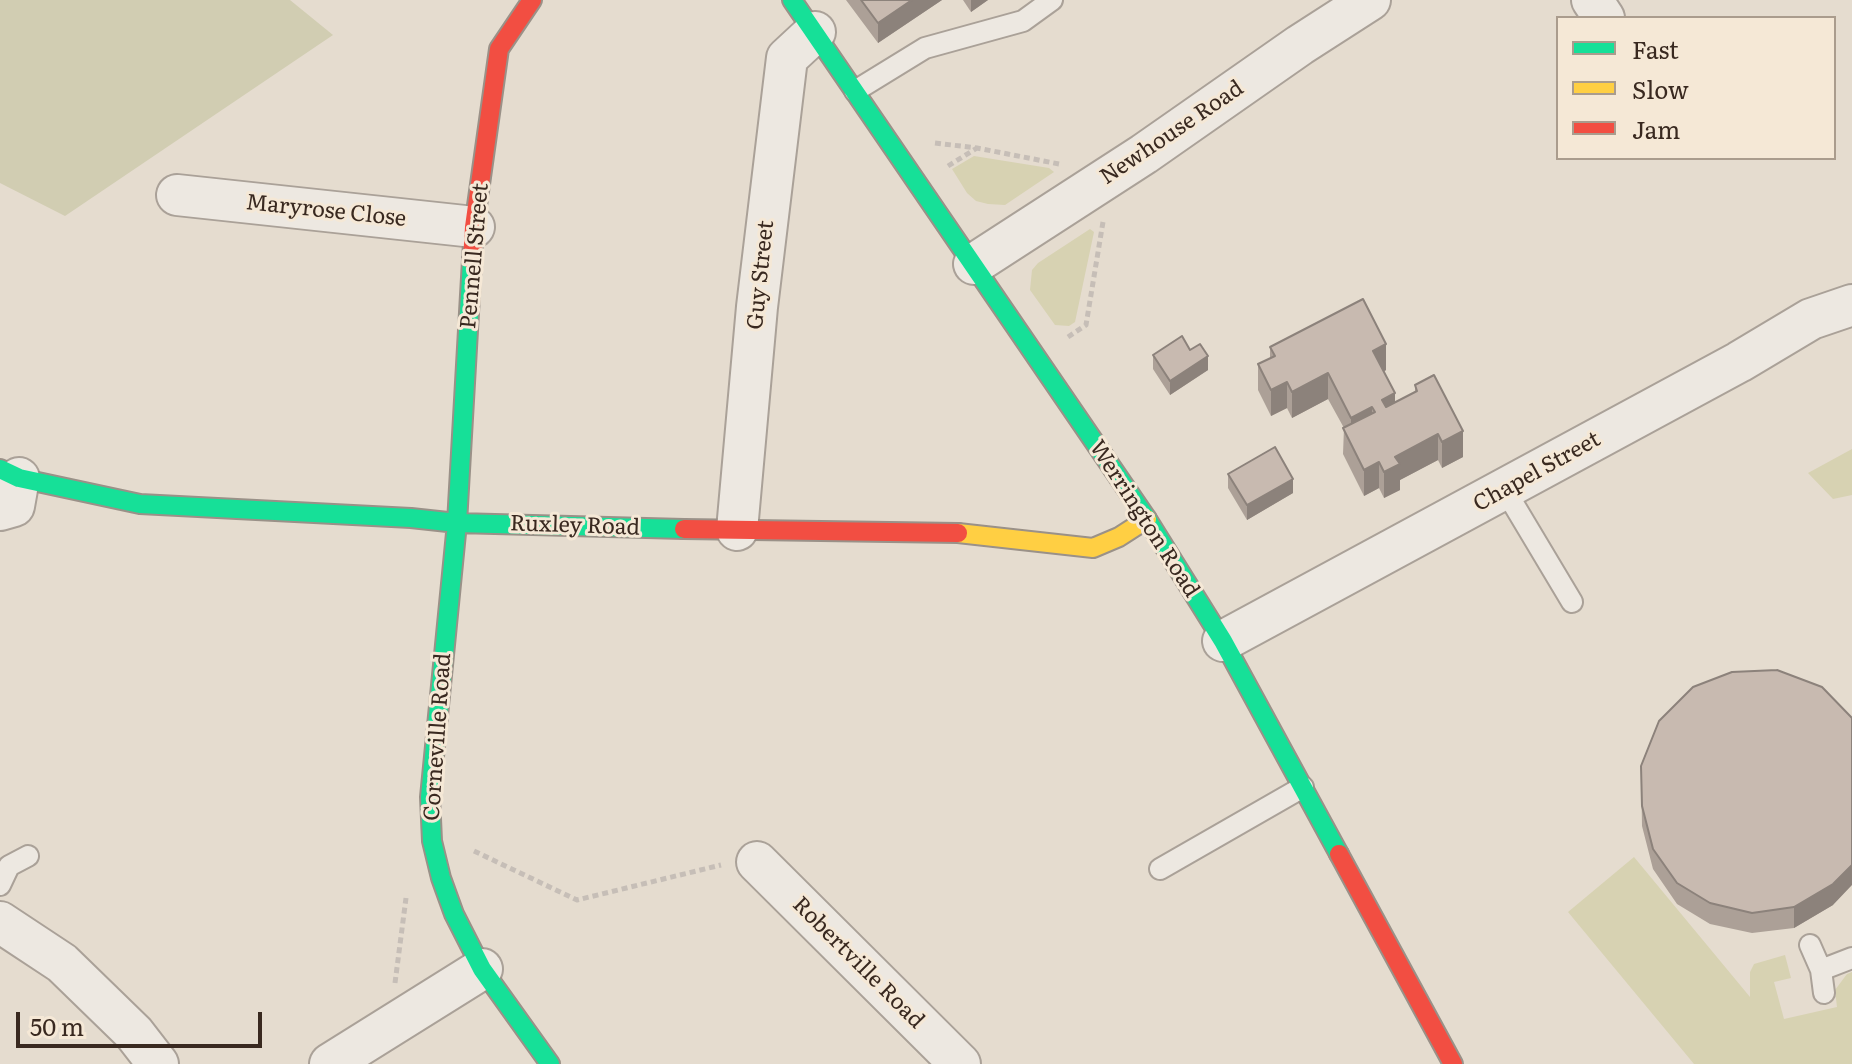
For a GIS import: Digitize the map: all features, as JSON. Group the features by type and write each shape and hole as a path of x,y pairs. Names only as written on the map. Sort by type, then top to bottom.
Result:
{"main road":[{"name":"Pennell Street","path":"457,523 474,227 499,49 532,0"},
{"name":"Werrington Road","path":"792,0 1147,519 1223,641 1453,1064"},
{"name":"Ruxley Road","path":"6,486 140,504 457,523 913,531 985,535 1093,548 1119,537 1147,519"},
{"name":"Corneville Road","path":"457,523 430,797 431,830 442,883 454,914 482,969 550,1064"}],"street":[{"name":"Newhouse Road","path":"974,264 1144,154 1370,0"},
{"name":"Guy Street","path":"737,530 757,307 787,58 815,32"},
{"name":"Maryrose Close","path":"177,195 474,227"},
{"name":"Chapel Street","path":"1223,641 1739,362 1811,319 1852,305"},
{"name":"Robertville Road","path":"757,862 960,1064"},
{"path":"0,922 62,963 134,1033 158,1064"},
{"path":"330,1064 482,969"}],"lane":[{"path":"855,91 925,48 1023,21 1052,0"},
{"path":"1505,490 1572,602"},
{"path":"1160,869 1303,787"},
{"path":"0,885 9,866 28,856"},
{"path":"1810,945 1821,970 1824,993"},
{"path":"1821,970 1852,958"}],"path":[{"path":"431,830 577,900 738,861 757,862"},
{"path":"389,1028 406,897 442,883"}],"shaded area":[{"path":"0,0 290,0 333,35 65,216 0,183"},
{"path":"974,156 1049,168 1054,172 1005,205 988,204 976,201 967,193 952,169"},
{"path":"1090,229 1094,232 1075,322 1069,326 1055,325 1030,290 1032,270"},
{"path":"1852,449 1852,495 1833,499 1808,473"},
{"path":"1634,857 1750,997 1750,972 1754,964 1785,955 1791,978 1774,982 1784,1019 1837,1007 1835,990 1852,972 1852,1064 1694,1064 1568,912"}],"building":[{"path":"861,0 912,0 878,23"},
{"path":"1363,299 1386,344 1373,351 1395,393 1382,400 1386,407 1417,391 1415,385 1434,375 1463,431 1442,442 1438,434 1395,457 1400,464 1384,472 1379,462 1364,470 1343,428 1375,412 1372,407 1351,418 1328,373 1292,392 1287,382 1271,390 1258,364 1275,356 1270,347"},
{"path":"1182,336 1190,350 1200,344 1208,356 1170,381 1153,355"},
{"path":"1275,447 1293,479 1247,505 1228,474"},
{"path":"1777,670 1822,687 1852,718 1852,865 1833,884 1794,907 1752,913 1710,903 1677,883 1653,849 1642,806 1641,766 1659,721 1693,687 1732,672"}],"traffic: fast":[{"path":"792,0 1147,519 1223,641 1339,854"},
{"path":"472,260 457,523 430,797 432,841 454,914 482,969 550,1064"},
{"path":"0,469 19,478 140,504 457,523 684,529"}],"traffic: slow":[{"path":"958,533 1093,548 1119,537 1147,519"}],"traffic: jam":[{"path":"472,260 499,49 532,0"},
{"path":"684,529 958,533"},
{"path":"1339,854 1453,1064"}]}
